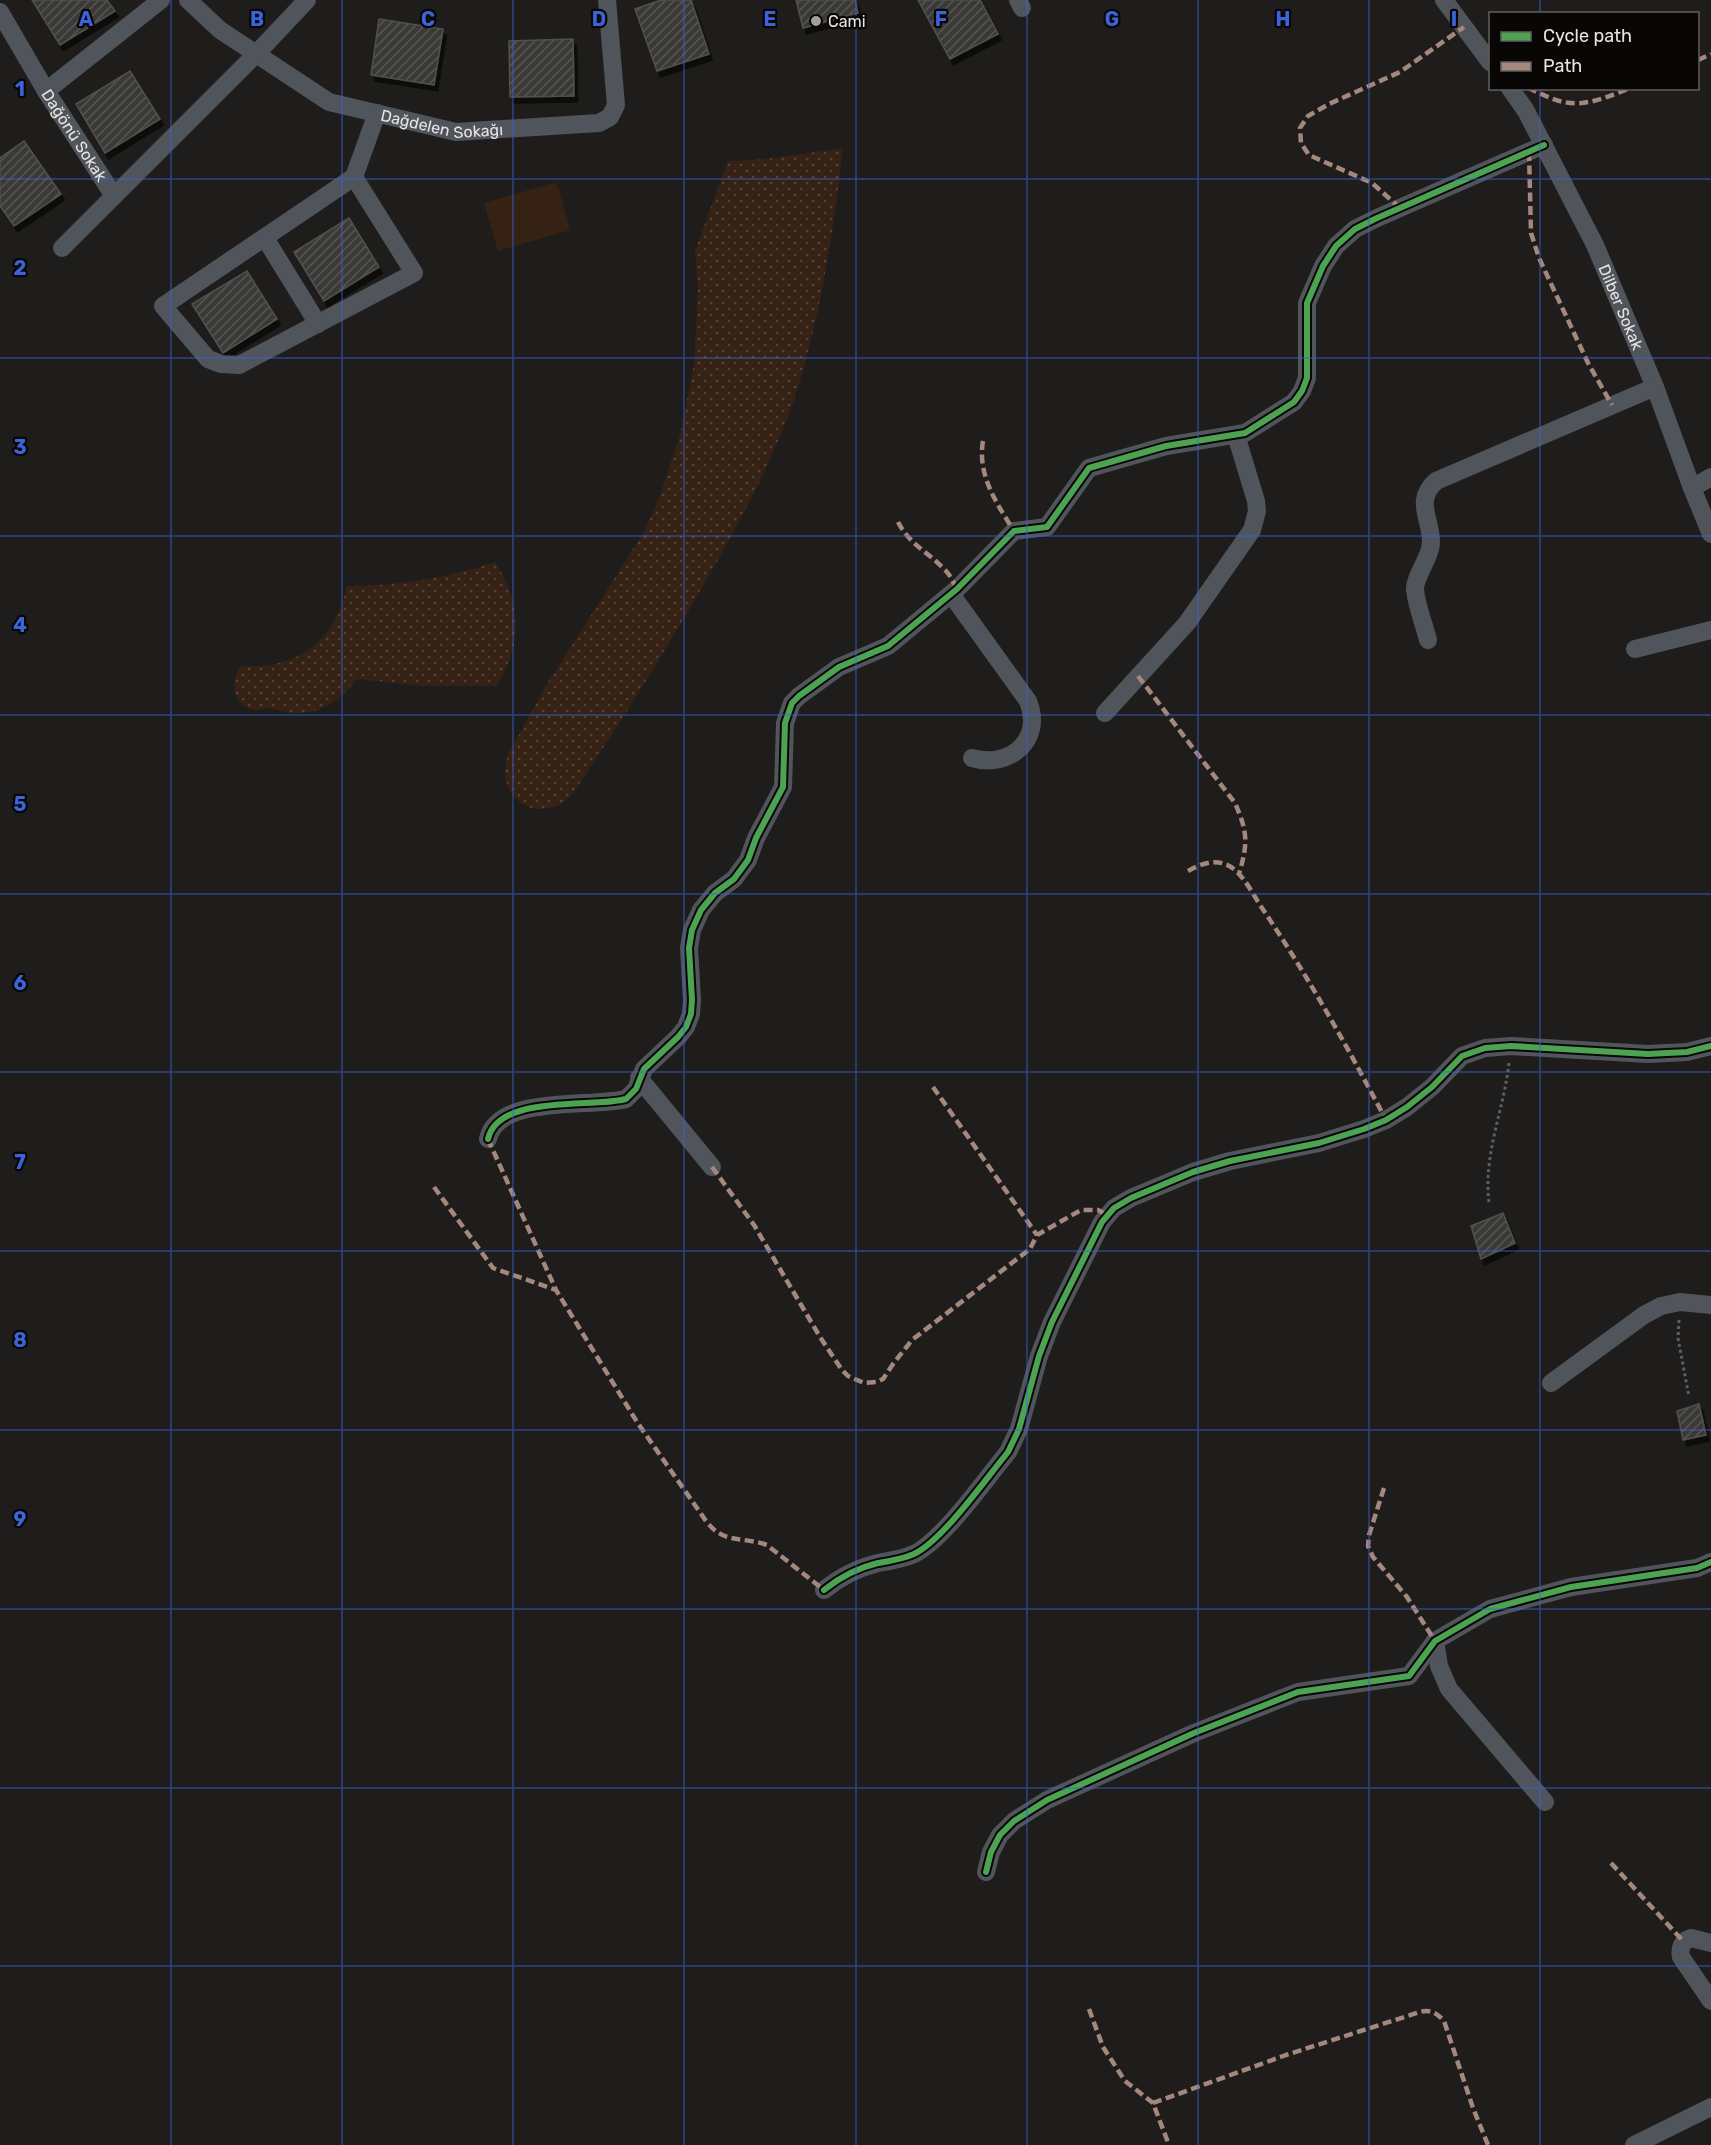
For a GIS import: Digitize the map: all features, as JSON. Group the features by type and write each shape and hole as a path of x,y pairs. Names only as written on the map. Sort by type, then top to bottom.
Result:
{"street":[{"path":"46,91 161,0"},
{"name":"Dağdelen Sokağı","path":"188,0 220,30 329,102 456,132 605,121 616,105 608,0"},
{"path":"62,248 307,0"},
{"path":"1444,0 1489,59"},
{"name":"Dağönü Sokak","path":"0,12 46,91 114,196"},
{"name":"Dilber Sokak","path":"1511,90 1526,111 1594,245 1655,387 1711,534"},
{"path":"354,177 414,273 239,365 230,366 208,359 163,306 354,177 377,113"},
{"path":"488,1139 493,1125 498,1120 528,1109 626,1099 636,1089 644,1069 686,1027 691,1014 692,1000 689,948 692,930 701,910 715,893 734,879 748,860 756,838 783,787 785,723 792,703 799,696 839,667 888,646 951,594 1014,531 1047,527 1089,468 1166,446 1245,433 1283,411 1302,391 1306,378 1307,303 1323,266 1336,246 1355,229 1377,218 1544,145"},
{"path":"265,238 318,324"},
{"path":"1428,640 1415,588 1431,543 1425,507 1426,492 1430,486 1436,480 1655,387"},
{"path":"1106,713 1186,622 1252,530 1257,511 1256,501 1236,435"},
{"path":"1692,488 1711,477"},
{"path":"951,594 1028,701 1032,711 1033,721 1030,731 1018,750 996,761 972,758"},
{"path":"1635,649 1711,630"},
{"path":"824,1590 845,1575 904,1558 925,1548 1008,1452 1018,1429 1039,1356 1052,1322 1102,1222 1114,1208 1131,1198 1211,1166 1319,1143 1386,1120 1432,1087 1462,1056 1485,1048 1510,1046 1648,1054 1687,1052 1711,1046"},
{"path":"639,1078 712,1167"},
{"path":"1551,1383 1644,1315 1661,1306 1680,1302 1711,1305"},
{"path":"986,1872 991,1852 1000,1835 1014,1821 1047,1800 1194,1733 1298,1692 1409,1676 1435,1641 1490,1609 1571,1587 1696,1568 1711,1562"},
{"path":"1435,1641 1439,1666 1449,1689 1545,1802"},
{"path":"1711,1943 1691,1938 1684,1942 1680,1953 1711,2001"},
{"path":"1634,2145 1711,2107"}],"path":[{"path":"1489,1202 1487,1192 1492,1147 1507,1077 1510,1046"},
{"path":"1680,1302 1676,1309 1679,1320 1678,1338 1689,1397"}],"shaded area":[{"path":"843,148 830,242 812,336 787,420 757,486 723,551 678,628 574,792 562,803 548,808 535,808 523,804 513,796 507,784 505,769 509,753 544,689 644,532 658,501 680,435 694,365 698,289 695,251 728,161 767,159"},
{"path":"557,182 570,230 498,251 484,203"},
{"path":"495,562 510,593 516,624 511,655 496,686 423,686 357,679 337,700 321,709 303,713 290,713 270,708 251,709 240,702 234,684 241,666 280,663 311,648 334,622 347,586 422,580"}],"building":[{"path":"32,0 107,0 115,11 60,45"},
{"path":"661,0 691,0 709,54 657,71 635,9"},
{"name":"Cami","path":"796,0 855,0 858,13 803,28"},
{"path":"918,0 980,0 998,34 950,59"},
{"path":"379,19 443,29 434,85 371,75"},
{"path":"573,39 574,96 510,97 509,41"},
{"path":"130,71 160,119 105,153 76,104"},
{"path":"24,141 61,194 14,226 0,206 0,158"},
{"path":"349,218 379,267 324,301 294,252"},
{"path":"247,271 277,319 223,353 192,304"},
{"path":"1503,1213 1515,1243 1481,1259 1471,1226"},
{"path":"1699,1404 1706,1435 1683,1440 1677,1411"}],"marked path":[{"path":"1400,208 1372,183 1309,155 1301,143 1300,128 1308,116 1400,72 1464,27"},
{"path":"1699,60 1711,54"},
{"path":"1532,90 1555,100 1572,103 1598,100 1625,90"},
{"path":"1529,152 1531,233 1539,258 1588,363 1612,405"},
{"path":"983,441 983,466 990,489 1014,531"},
{"path":"898,522 913,542 946,571 957,589"},
{"path":"1138,676 1235,803 1245,838 1239,874"},
{"path":"1188,871 1215,862 1226,864 1241,876 1281,936 1343,1040 1386,1120"},
{"path":"933,1087 1037,1235"},
{"path":"488,1139 556,1290 637,1422 706,1521 713,1529 727,1537 767,1545 824,1590"},
{"path":"712,1167 754,1225 842,1370 848,1376 864,1383 883,1379 912,1340 1030,1249 1037,1235 1081,1210 1098,1210 1107,1215"},
{"path":"434,1187 493,1268 556,1290"},
{"path":"1384,1488 1369,1535 1368,1546 1373,1557 1407,1597 1435,1641"},
{"path":"1611,1863 1684,1942"},
{"path":"1089,2009 1103,2047 1125,2081 1153,2103 1169,2145"},
{"path":"1153,2103 1286,2055 1420,2012 1430,2011 1444,2021 1488,2145"}],"cycle path":[{"path":"488,1139 495,1125 509,1115 527,1109 626,1099 636,1089 644,1069 686,1027 691,1014 692,1000 689,948 692,930 701,910 715,893 734,879 748,860 756,838 783,787 785,723 792,703 799,696 839,667 888,646 957,589 1014,531 1047,527 1089,468 1166,446 1245,433 1294,402 1307,378 1307,303 1323,266 1336,246 1355,229 1377,218 1544,145"},
{"path":"824,1590 856,1570 896,1560 914,1554 925,1547 948,1526 1008,1452 1019,1429 1039,1356 1052,1322 1102,1222 1114,1208 1131,1198 1193,1172 1230,1161 1319,1143 1386,1120 1432,1087 1462,1056 1485,1048 1511,1046 1648,1054 1687,1052 1711,1046"},
{"path":"986,1872 991,1852 1000,1835 1014,1821 1047,1800 1194,1733 1298,1692 1409,1676 1435,1641 1490,1609 1571,1587 1697,1568 1711,1562"}],"place":[{"name":"Cami","path":"816,21"}]}
